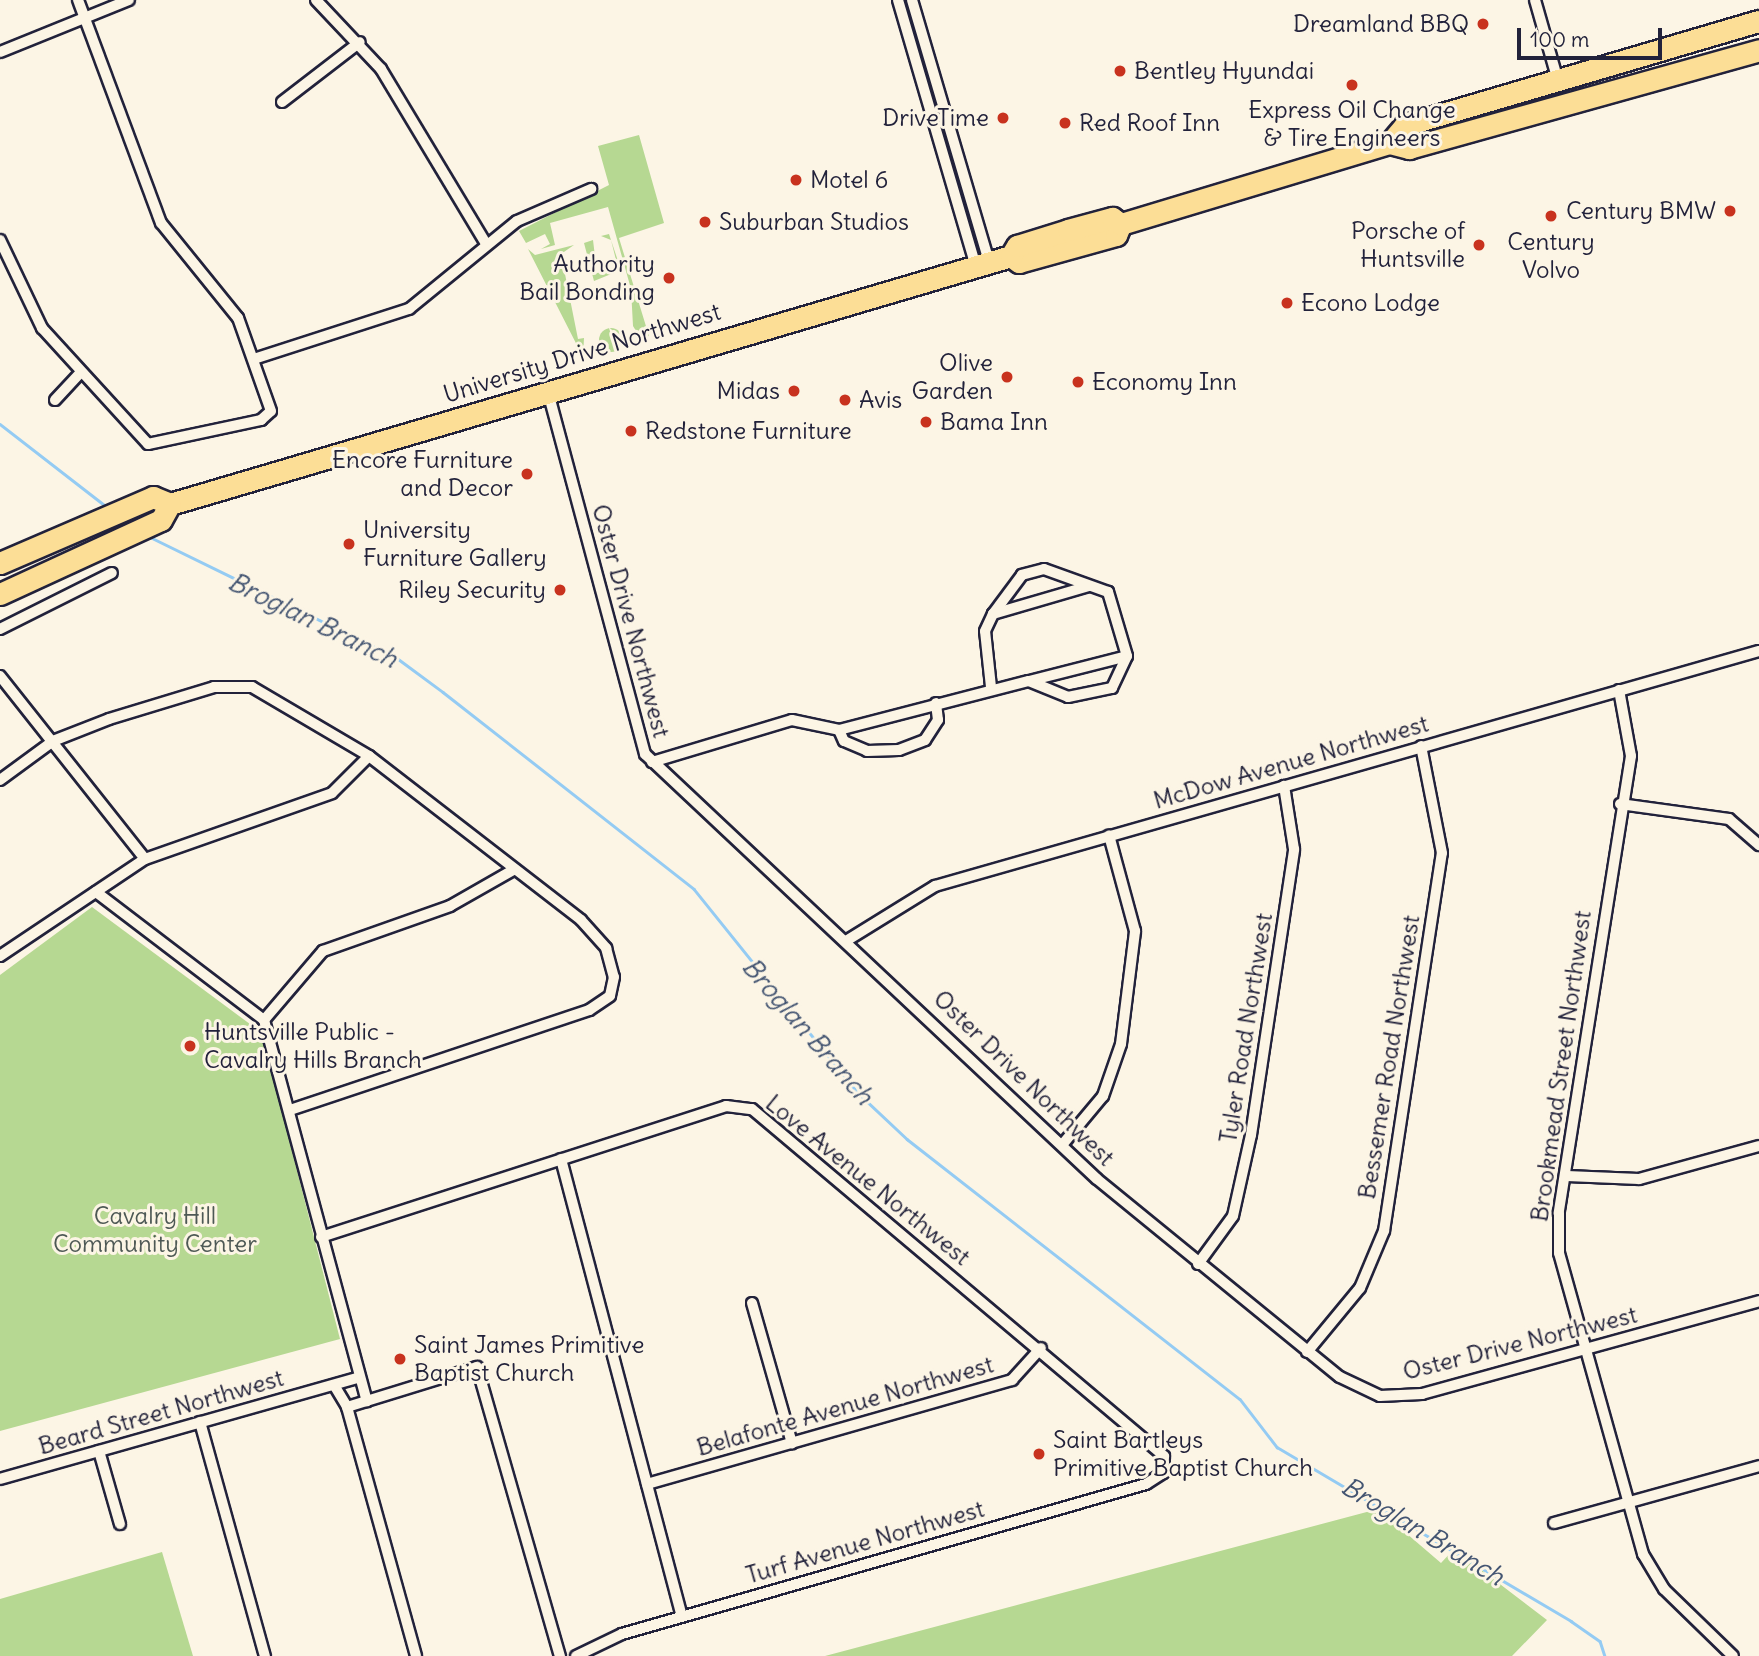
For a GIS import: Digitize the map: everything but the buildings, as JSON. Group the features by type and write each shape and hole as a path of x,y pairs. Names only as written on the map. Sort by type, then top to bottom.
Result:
{"highway":[{"name":"University Drive Northwest","path":"1390,143 1405,125 1759,21"},
{"name":"University Drive Northwest","path":"1,562 153,497 170,504 982,264 1011,256 1019,262 1089,243 1116,235 1121,224 1390,143 1409,148 1759,50"},
{"name":"University Drive Northwest","path":"7,591 104,542 161,520 170,504"}],"street":[{"path":"0,240 42,328 79,374 148,444 249,423 271,411 257,358 238,318 161,223 78,0"},
{"path":"0,52 129,0"},
{"path":"316,0 360,41 485,242"},
{"path":"898,0 982,264"},
{"path":"912,0 982,264"},
{"path":"1535,0 1558,80"},
{"path":"282,102 360,41"},
{"path":"257,358 409,309 485,242 591,188"},
{"path":"55,400 79,374"},
{"name":"Oster Drive Northwest","path":"548,392 652,762 1062,1145 1198,1264 1307,1352 1355,1386 1400,1397 1585,1350 1759,1301"},
{"path":"1,562 7,591"},
{"path":"991,687 985,631 993,614 1021,575 1044,569 1108,592 1127,656 1112,688 1068,697 1029,681"},
{"path":"0,629 112,573"},
{"path":"993,614 1089,586"},
{"name":"McDow Avenue Northwest","path":"846,941 935,886 1759,651"},
{"path":"652,762 792,720 839,730 991,687 1029,681 1127,656"},
{"path":"0,676 145,859"},
{"path":"0,780 53,741 214,687 252,687 369,756 581,920 606,948 614,976 610,996 561,1020 290,1110"},
{"name":"Brookmead Street Northwest","path":"1619,690 1631,756 1620,804 1567,1176 1559,1253 1626,1503 1655,1576 1733,1656"},
{"path":"839,730 844,741 867,751 899,750 925,740 938,719 936,703"},
{"name":"Bessemer Road Northwest","path":"1307,1352 1366,1278 1384,1231 1442,853 1422,747"},
{"path":"0,956 145,859 332,793 369,756"},
{"name":"Tyler Road Northwest","path":"1198,1264 1233,1216 1247,1160 1294,849 1283,786"},
{"path":"1620,804 1728,819 1759,845"},
{"path":"1062,1145 1103,1096 1121,1044 1136,930 1109,835"},
{"path":"264,1020 323,951 450,906 513,870"},
{"path":"96,892 264,1020 290,1110 358,1378 367,1401"},
{"name":"Love Avenue Northwest","path":"321,1237 726,1106 752,1109 1155,1445 1164,1469"},
{"path":"1567,1176 1639,1179 1759,1146"},
{"path":"561,1159 682,1616"},
{"path":"752,1303 792,1443"},
{"name":"Belafonte Avenue Northwest","path":"648,1484 1012,1380 1041,1348"},
{"path":"347,1407 477,1367 483,1374 560,1656"},
{"name":"Beard Street Northwest","path":"0,1479 358,1378"},
{"path":"334,1385 347,1407 416,1656"},
{"path":"200,1422 265,1656"},
{"path":"99,1451 120,1524"},
{"path":"1554,1523 1759,1466"},
{"name":"Turf Avenue Northwest","path":"576,1656 682,1616 1146,1484 1164,1469"}],"green space":[{"path":"639,135 664,223 619,238 649,336 641,339 633,326 631,289 608,207 550,223 555,245 541,249 550,244 545,234 526,243 519,231 609,185 598,146"},
{"path":"593,240 597,273 618,268 611,240 621,270 594,281 584,243"},
{"path":"574,245 561,254 578,339 584,338 583,357 528,249 535,255"},
{"path":"611,328 620,331 623,340 620,349 611,352 602,349 599,340 602,331"},
{"name":"Cavalry Hill Community Center","path":"92,907 262,1033 340,1339 0,1431 0,975"},
{"path":"1378,1509 1441,1563 1454,1549 1547,1620 1512,1656 825,1656"},
{"path":"162,1552 193,1656 0,1656 0,1599"}],"waterway":[{"name":"Broglan Branch","path":"0,424 107,507"},
{"name":"Broglan Branch","path":"146,535 397,658 443,692 694,889 857,1092 907,1139 1240,1399 1277,1447 1571,1621 1600,1641 1605,1656"}],"place":[{"name":"Dreamland BBQ","path":"1483,24"},
{"name":"Bentley Hyundai","path":"1120,71"},
{"name":"Express Oil Change & Tire Engineers","path":"1352,85"},
{"name":"DriveTime","path":"1003,118"},
{"name":"Red Roof Inn","path":"1065,123"},
{"name":"Motel 6","path":"796,180"},
{"name":"Century BMW","path":"1730,211"},
{"name":"Century Volvo","path":"1551,216"},
{"name":"Suburban Studios","path":"705,222"},
{"name":"Porsche of Huntsville","path":"1479,245"},
{"name":"Authority Bail Bonding","path":"669,278"},
{"name":"Econo Lodge","path":"1287,303"},
{"name":"Olive Garden","path":"1007,377"},
{"name":"Economy Inn","path":"1078,382"},
{"name":"Midas","path":"794,391"},
{"name":"Avis","path":"845,400"},
{"name":"Bama Inn","path":"926,422"},
{"name":"Redstone Furniture","path":"631,431"},
{"name":"Encore Furniture and Decor","path":"527,474"},
{"name":"University Furniture Gallery","path":"349,544"},
{"name":"Riley Security","path":"560,590"},
{"name":"Huntsville Public - Cavalry Hills Branch","path":"190,1046"},
{"name":"Saint James Primitive Baptist Church","path":"400,1359"},
{"name":"Saint Bartleys Primitive Baptist Church","path":"1039,1454"}]}
